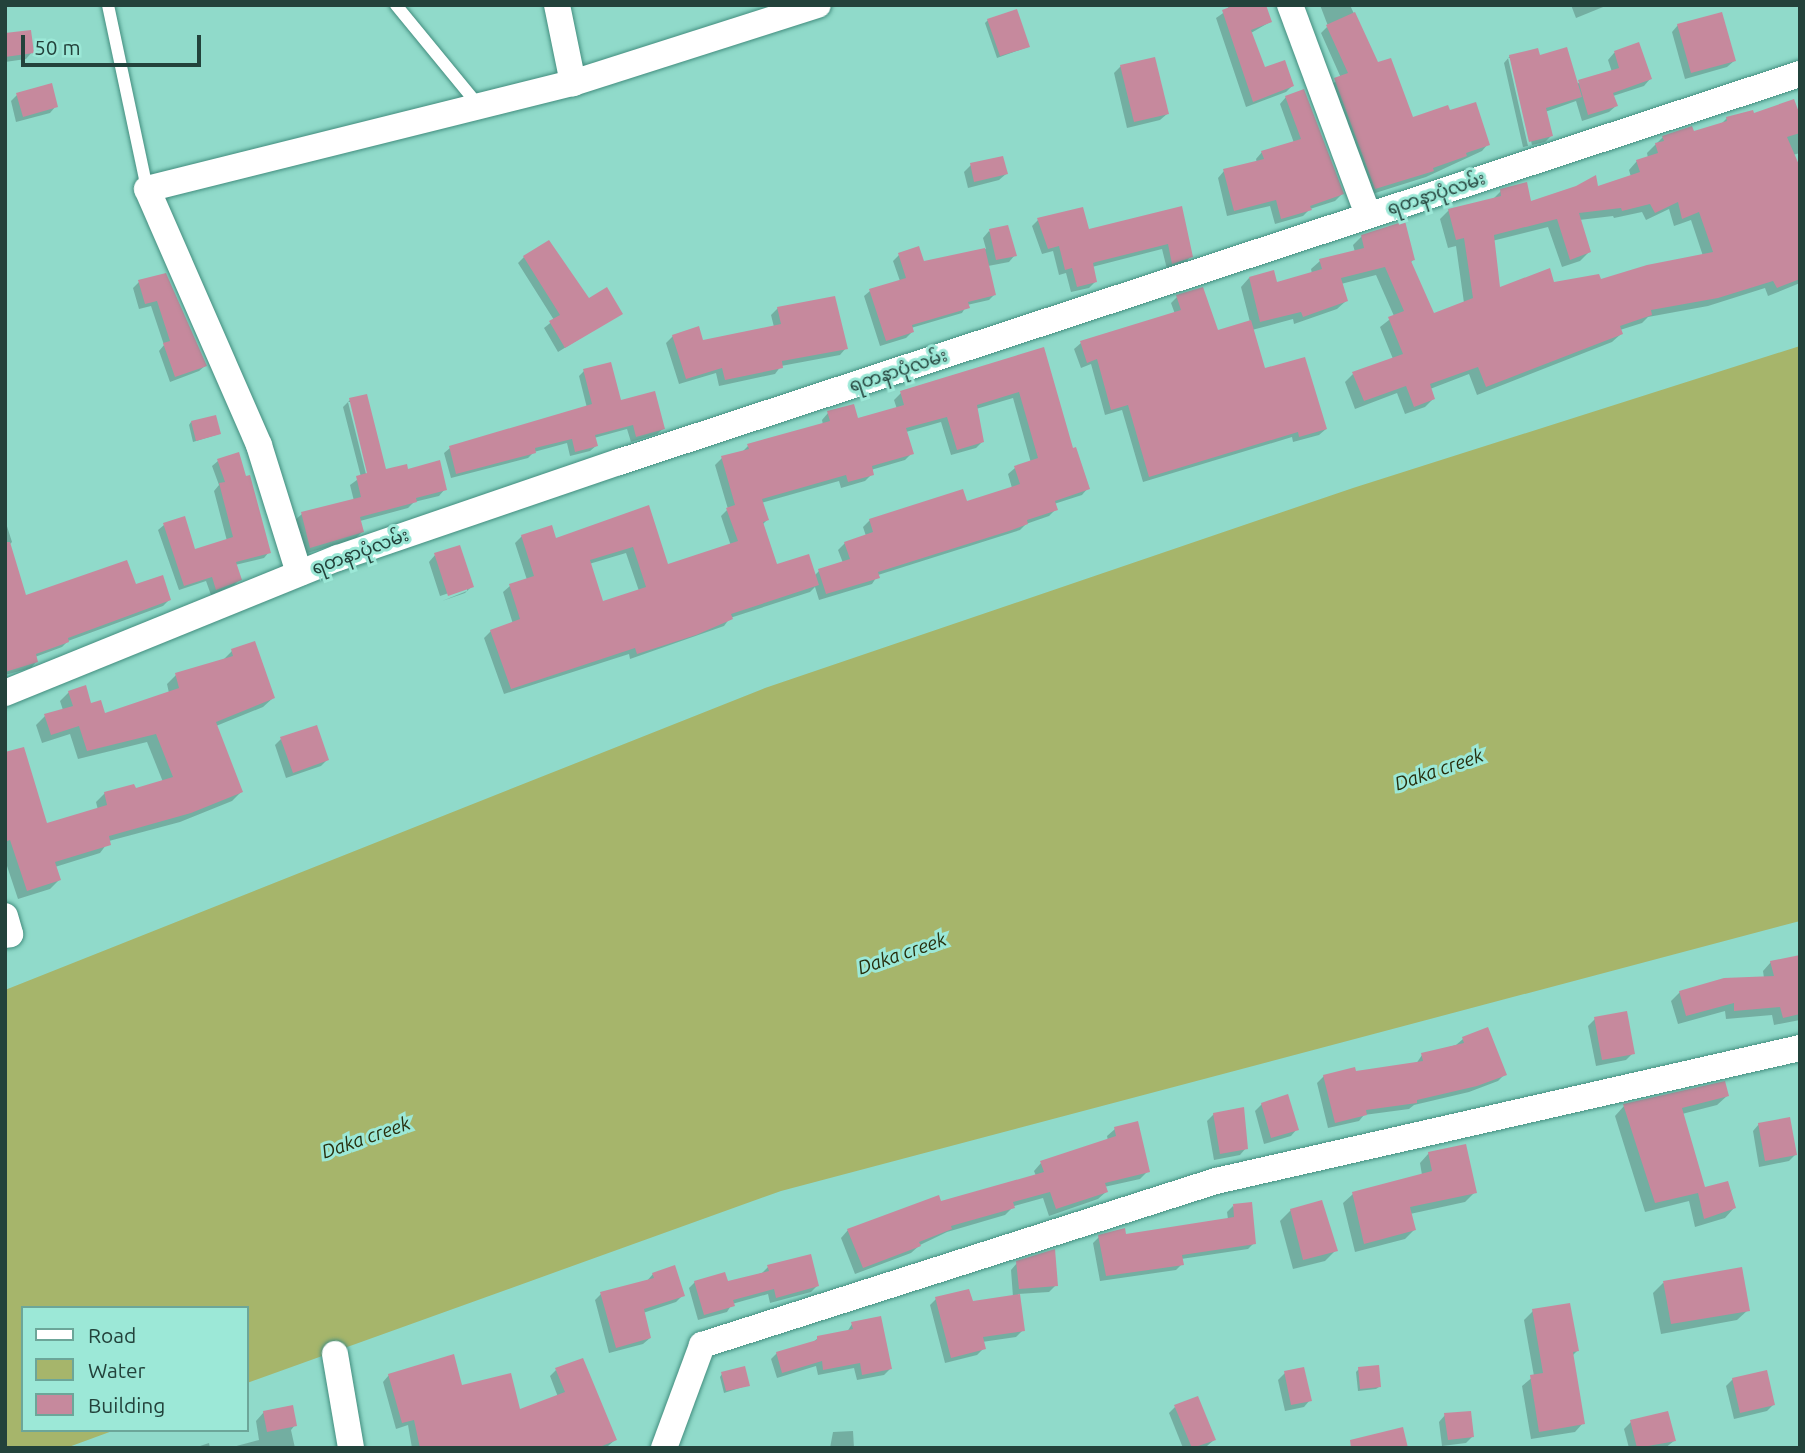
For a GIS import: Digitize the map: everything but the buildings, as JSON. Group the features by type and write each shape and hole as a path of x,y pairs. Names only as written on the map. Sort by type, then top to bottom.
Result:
{"street":[{"path":"557,5 573,83"},
{"path":"299,573 260,445 147,189 573,83 818,5"},
{"path":"1290,5 1368,215"},
{"name":"ရတနာပုံလမ်း","path":"5,693 299,573 619,461 1800,74"},
{"path":"5,916 10,934 5,935"},
{"path":"664,1448 702,1345 1216,1181 1800,1048"},
{"path":"335,1354 351,1448"}],"lane":[{"path":"108,5 147,189"},
{"path":"396,5 479,106"}],"water":[{"name":"Daka creek","path":"1800,346 1800,921 781,1191 248,1383 248,1306 21,1306 21,1432 110,1432 66,1448 5,1448 5,990 765,688 1353,488"}]}
